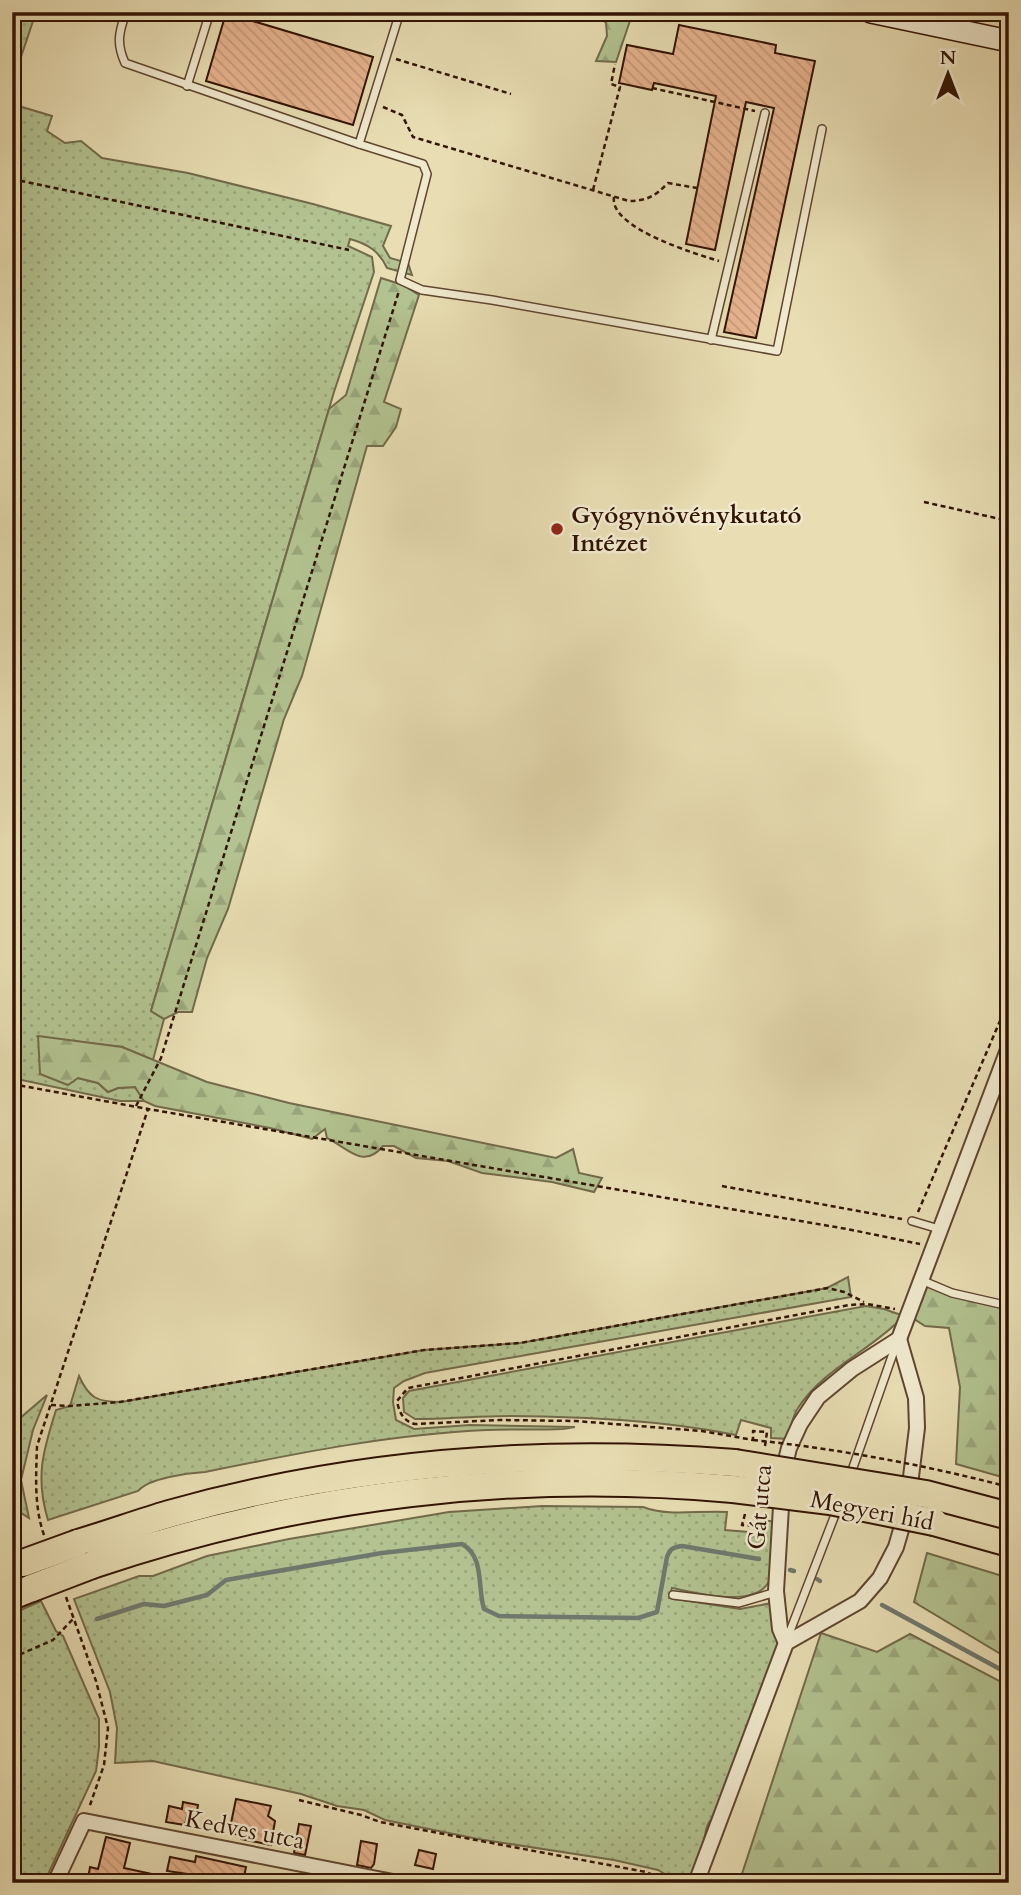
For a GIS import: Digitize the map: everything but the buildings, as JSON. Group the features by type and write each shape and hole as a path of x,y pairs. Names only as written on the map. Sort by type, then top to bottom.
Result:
{"highway":[{"name":"Megyeri híd","path":"85,1554 170,1514 313,1482 447,1463 517,1458 641,1457 735,1463 926,1494 1009,1516"},
{"name":"Megyeri híd","path":"85,1554 136,1550 242,1521 376,1496 497,1484 591,1482 688,1485 830,1501 934,1522 1009,1543"},
{"path":"18,1565 85,1554"},
{"path":"22,1592 85,1554"}],"street":[{"path":"871,12 1009,41"},
{"path":"696,1883 786,1643 860,1601 880,1578 897,1547 907,1509 917,1428 916,1398 899,1339 1009,1047"},
{"name":"Gát utca","path":"786,1643 780,1629 776,1591 786,1457 800,1424 818,1397 852,1369 899,1339"},
{"path":"55,1883 84,1822"},
{"name":"Kedves utca","path":"84,1822 398,1883"}],"lane":[{"path":"126,12 117,37 125,63 423,164 427,174 400,280 422,290 711,340 777,351 822,129"},
{"path":"187,86 210,12"},
{"path":"359,144 400,12"},
{"path":"711,340 765,113"},
{"path":"912,1221 939,1229"},
{"path":"921,1280 952,1293 1009,1306"},
{"path":"846,1487 899,1339"},
{"path":"786,1643 841,1500"},
{"path":"673,1595 739,1603 776,1591"}],"path":[{"path":"387,56 511,94"},
{"path":"593,190 620,87 611,84 615,64"},
{"path":"652,88 765,113"},
{"path":"372,104 402,115 413,137 629,201 642,201 653,197 668,183 697,188"},
{"path":"12,179 348,250"},
{"path":"614,196 613,202 628,221 665,244 729,264"},
{"path":"136,1106 161,1058 190,957 399,295 400,280"},
{"path":"924,502 1009,521"},
{"path":"722,1186 912,1221 1009,1000"},
{"path":"12,1084 847,1229 932,1247"},
{"path":"48,1546 39,1522 37,1446 148,1109"},
{"path":"50,1405 120,1402 424,1350 520,1343 828,1288 844,1292 867,1304"},
{"path":"908,1315 894,1309 867,1304 849,1305 408,1388 397,1401 398,1409 403,1418 415,1424 500,1420 576,1421 654,1426 732,1436 898,1462 1009,1488"},
{"path":"752,1440 753,1431 767,1432 764,1454 786,1457"},
{"path":"65,1594 96,1681 108,1728 104,1765 84,1822"},
{"path":"12,1658 53,1640 74,1618"},
{"path":"299,1800 391,1825 646,1872 671,1883"}],"green space":[{"path":"12,12 36,12 12,84"},
{"path":"595,12 633,12 616,62 596,61 607,36 606,23"},
{"path":"12,104 52,116 47,131 65,143 81,141 102,158 188,173 391,226 383,246 390,258 408,263 412,275 387,268 372,249 350,239 348,246 372,257 374,272 334,392 151,1011 164,1019 153,1060 122,1047 38,1037 78,1078 98,1083 108,1092 118,1088 135,1087 144,1101 120,1101 12,1078"},
{"path":"381,278 403,285 419,295 384,402 401,409 396,427 383,446 367,446 302,676 284,719 228,909 207,958 192,1012 178,1012 164,1019 151,1011 329,409 346,395"},
{"path":"38,1036 122,1047 207,1082 289,1103 556,1158 573,1149 579,1173 602,1178 594,1192 552,1182 482,1173 448,1161 416,1158 394,1146 383,1146 376,1153 362,1157 327,1138 325,1129 312,1139 270,1128 155,1106 144,1101 135,1087 118,1088 108,1092 98,1083 78,1078 68,1085 40,1074"},
{"path":"848,1277 851,1297 425,1373 394,1388 396,1420 414,1429 470,1425 575,1427 452,1432 310,1451 169,1477 143,1486 138,1491 48,1520 41,1477 44,1451 56,1410 70,1406 79,1376 90,1394 100,1400 121,1402 424,1350 520,1343 827,1288"},
{"path":"921,1280 1009,1306 1009,1479 956,1464 960,1387 949,1328 925,1326 908,1315"},
{"path":"866,1306 904,1316 809,1394 796,1411 788,1439 771,1438 771,1428 741,1420 736,1435 624,1420 511,1416 415,1419 404,1412 403,1398 409,1391"},
{"path":"47,1395 33,1430 21,1480 29,1518 15,1509 21,1532 12,1536 12,1425"},
{"path":"542,1506 643,1507 674,1512 727,1512 725,1530 761,1533 763,1520 776,1522 771,1576 765,1587 755,1593 727,1597 672,1588 669,1598 740,1609 772,1603 779,1653 716,1815 707,1827 702,1855 689,1883 680,1883 658,1870 614,1860 478,1839 385,1820 364,1810 337,1806 301,1794 153,1761 115,1763 117,1728 110,1692 74,1599 139,1576 153,1576 207,1556 289,1539 449,1512"},
{"path":"927,1553 1009,1578 1009,1659 914,1602"},
{"path":"41,1601 56,1631 63,1636 99,1719 99,1747 96,1771 44,1883 12,1883 12,1614"},
{"path":"821,1633 877,1652 910,1634 1009,1686 1009,1883 739,1883"}],"waterway":[{"path":"97,1619 144,1604 164,1606 207,1595 226,1580 382,1553 462,1544 477,1564 484,1609 499,1616 638,1618 657,1612 667,1557 674,1548 682,1546 759,1559"},
{"path":"790,1570 794,1571"},
{"path":"882,1605 1009,1674"}],"place":[{"name":"Gyógynövénykutató Intézet","path":"557,529"}]}
